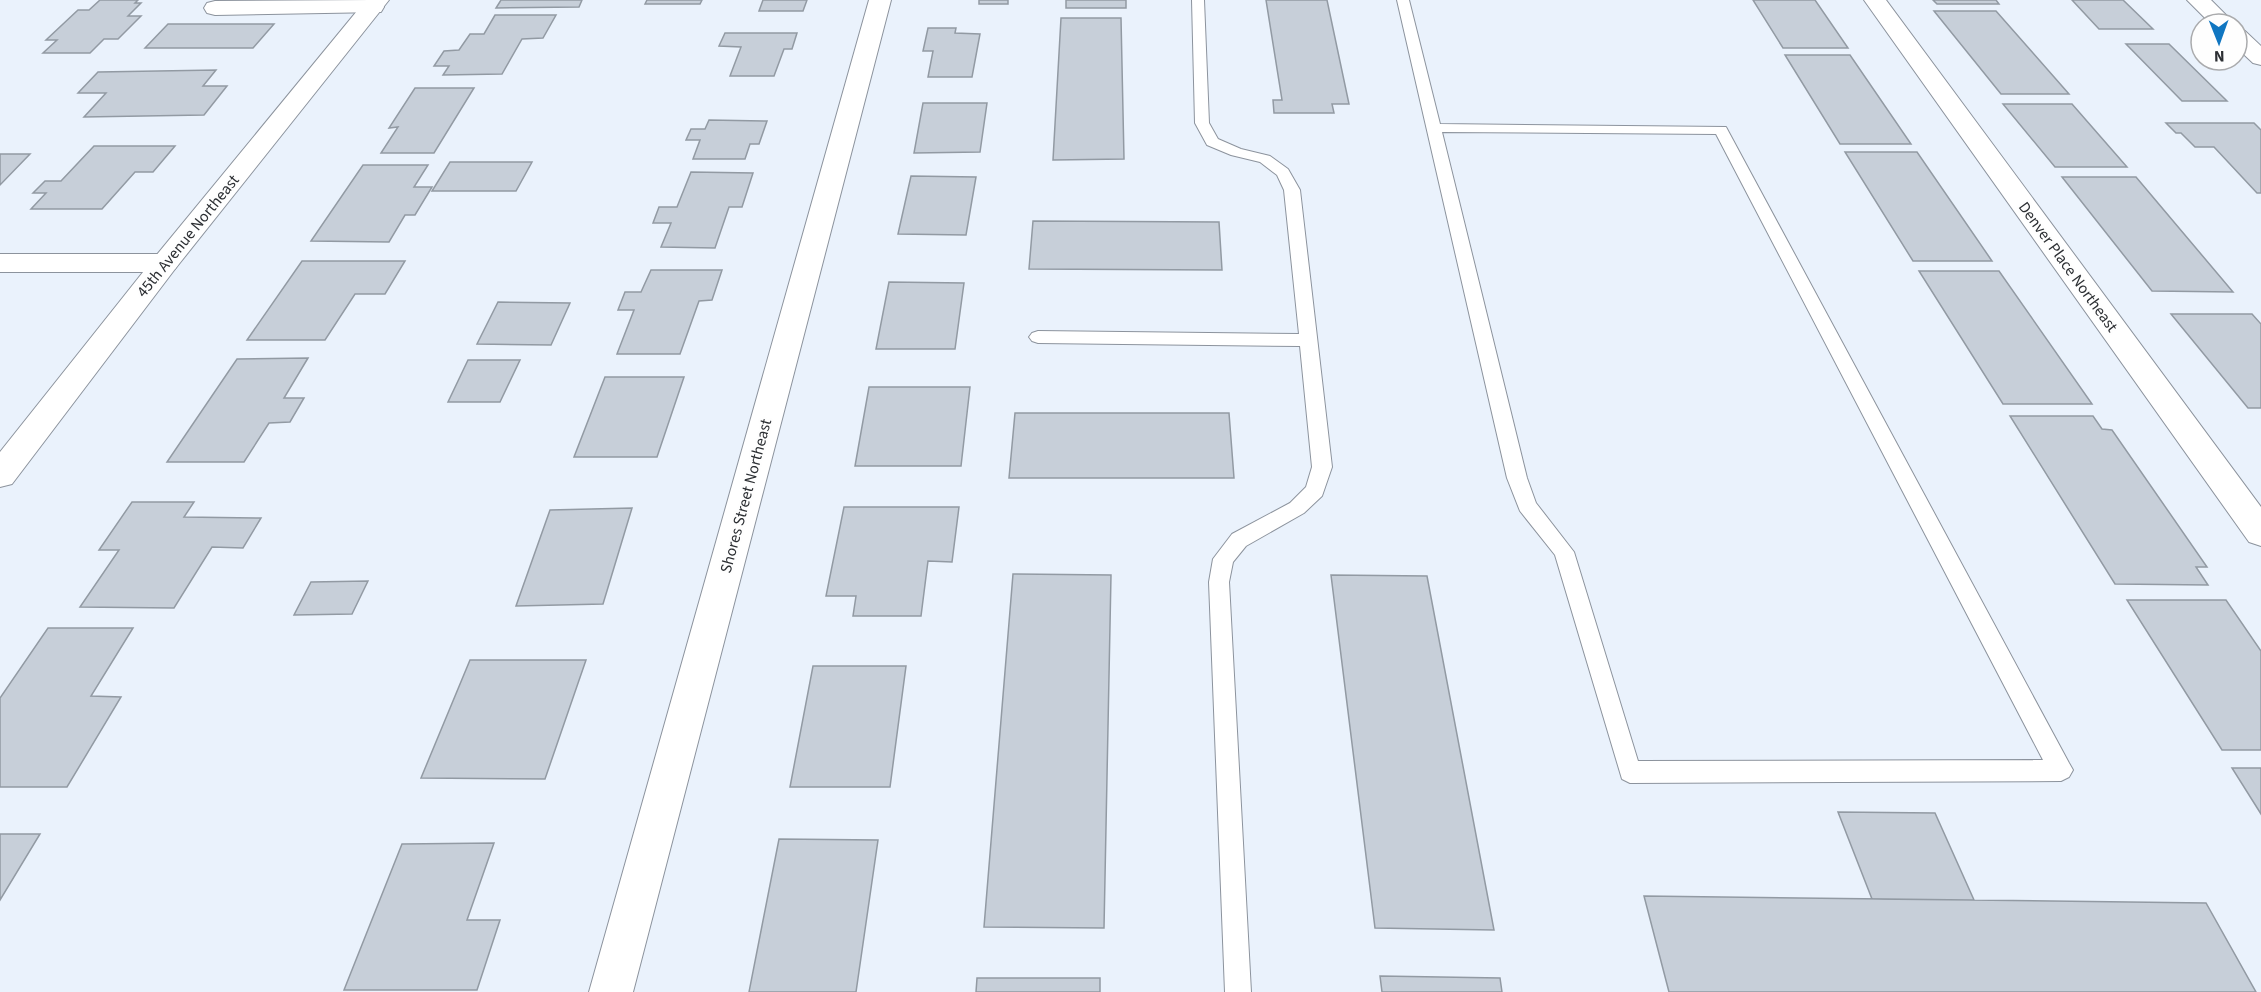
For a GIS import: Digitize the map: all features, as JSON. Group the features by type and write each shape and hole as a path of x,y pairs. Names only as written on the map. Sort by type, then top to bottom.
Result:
{"street":[{"name":"Shores Street Northeast","path":"611,992 880,0"},
{"name":"Denver Place Northeast","path":"1875,0 2261,533"},
{"path":"2198,0 2211,12"},
{"path":"215,8 376,4"},
{"name":"45th Avenue Northeast","path":"0,475 165,263 376,4"},
{"path":"2249,47 2261,58"},
{"path":"0,263 165,263"}],"lane":[{"path":"1198,0 1202,123 1212,142 1236,152 1265,159 1283,172 1292,190 1322,467 1315,491 1297,508 1239,540 1223,559 1219,582 1238,992"},
{"path":"1403,0 1517,478 1527,506 1564,552 1630,772 2061,770 1721,129 1434,128"},
{"path":"1038,337 1308,340"}],"building":[{"path":"100,0 138,0 135,3 141,3 128,16 141,16 118,39 104,39 90,53 43,53 57,40 46,40 78,10 89,10"},
{"path":"501,0 582,0 579,7 496,8"},
{"path":"647,0 702,0 700,4 645,4"},
{"path":"763,0 807,0 803,11 759,11"},
{"path":"979,0 1008,0 1008,4 979,4"},
{"path":"1066,0 1126,0 1126,8 1066,8"},
{"path":"1266,0 1327,0 1349,104 1332,104 1334,113 1274,113 1273,100 1282,100"},
{"path":"1753,0 1815,0 1848,48 1783,48"},
{"path":"1933,0 1996,0 1999,4 1937,4"},
{"path":"2072,0 2123,0 2153,29 2099,29"},
{"path":"1934,11 1996,11 2069,94 2001,94"},
{"path":"495,15 556,15 543,38 522,39 502,74 443,75 449,66 434,66 444,51 459,50 470,34 484,34"},
{"path":"1061,18 1121,18 1124,159 1053,160"},
{"path":"168,24 274,24 253,48 145,48"},
{"path":"928,28 956,28 955,33 980,34 972,77 928,77 933,51 923,51"},
{"path":"725,33 797,33 792,49 784,49 774,76 730,76 741,47 719,46"},
{"path":"2126,44 2169,44 2189,64 2189,72 2197,72 2227,101 2182,101"},
{"path":"1785,55 1850,55 1911,144 1840,144"},
{"path":"216,70 203,86 227,86 204,115 84,117 106,93 78,93 98,72"},
{"path":"415,88 474,88 434,153 381,153 398,127 389,128"},
{"path":"923,103 987,103 980,152 914,153"},
{"path":"2003,104 2072,104 2127,167 2055,167"},
{"path":"709,120 767,121 759,144 750,144 745,159 693,159 700,140 686,140 691,129 705,129"},
{"path":"2166,123 2254,123 2261,130 2261,193 2257,193 2214,147 2195,147 2181,133 2176,133"},
{"path":"94,146 175,146 153,172 135,172 102,209 31,209 46,193 33,193 45,181 61,181"},
{"path":"1845,152 1917,152 1992,261 1913,261"},
{"path":"0,154 30,154 0,185"},
{"path":"450,162 532,162 516,191 432,191"},
{"path":"363,165 428,165 414,187 432,187 415,215 405,215 389,242 311,241"},
{"path":"691,172 753,173 742,207 729,207 715,248 661,247 671,223 653,223 659,207 677,207"},
{"path":"911,176 976,177 966,235 898,234"},
{"path":"2062,177 2136,177 2233,292 2152,291"},
{"path":"1033,221 1219,222 1222,270 1029,269"},
{"path":"302,261 405,261 385,294 355,294 325,340 247,340"},
{"path":"651,270 722,270 712,300 699,301 680,354 617,354 634,310 618,310 625,292 641,292"},
{"path":"1919,271 1999,271 2092,404 2003,404"},
{"path":"889,282 964,283 955,349 876,349"},
{"path":"498,302 570,303 551,345 477,344"},
{"path":"2171,314 2252,314 2261,324 2261,408 2248,408"},
{"path":"308,358 284,398 304,398 290,422 269,423 244,462 167,462 237,359"},
{"path":"468,360 520,360 500,402 448,402"},
{"path":"605,377 684,377 657,457 574,457"},
{"path":"869,387 970,387 961,466 855,466"},
{"path":"1015,413 1229,413 1234,478 1009,478"},
{"path":"2010,416 2093,416 2102,429 2112,430 2207,567 2196,567 2208,585 2115,584"},
{"path":"132,502 194,502 184,517 261,518 243,548 212,547 174,608 80,607 119,550 99,550"},
{"path":"844,507 959,507 952,562 928,561 921,616 853,616 856,596 826,596"},
{"path":"632,508 603,604 516,606 550,510"},
{"path":"1013,574 1111,575 1104,928 984,927"},
{"path":"1331,575 1427,576 1494,930 1375,928"},
{"path":"368,581 352,614 294,615 311,582"},
{"path":"2127,600 2226,600 2261,651 2261,750 2222,750"},
{"path":"48,628 133,628 91,696 121,697 67,787 0,787 0,698"},
{"path":"470,660 586,660 545,779 421,778"},
{"path":"813,666 906,666 890,787 790,787"},
{"path":"2232,768 2261,768 2261,814"},
{"path":"1838,812 1935,813 1974,900 1872,899"},
{"path":"0,834 40,834 0,900"},
{"path":"779,839 878,840 856,992 749,992"},
{"path":"494,843 467,920 500,920 477,990 344,990 402,844"},
{"path":"1644,896 2206,903 2256,992 1669,992"},
{"path":"1380,976 1500,978 1502,992 1382,992"},
{"path":"977,978 1100,978 1100,992 976,992"}]}
